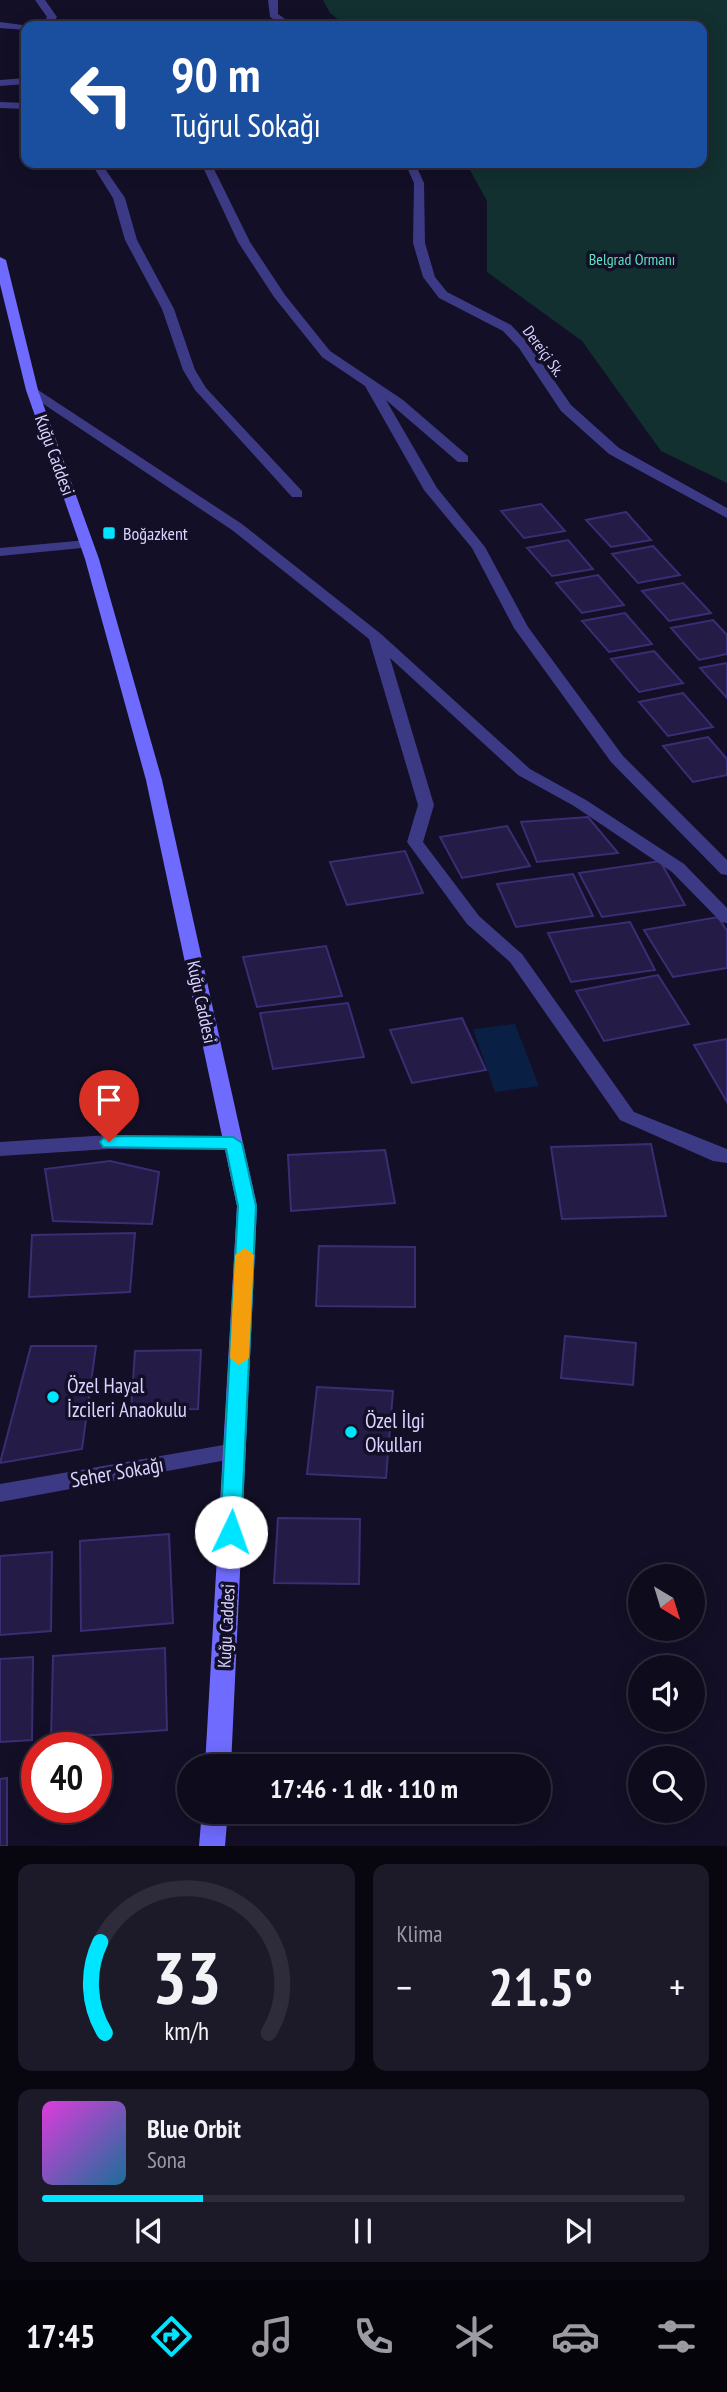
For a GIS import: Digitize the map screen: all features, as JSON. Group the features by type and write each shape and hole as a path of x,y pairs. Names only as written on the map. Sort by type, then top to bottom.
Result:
{"street":[{"path":"40,0 52,17 49,21"},
{"path":"273,0 273,15 282,21"},
{"path":"0,25 21,27"},
{"path":"0,83 21,81"},
{"path":"0,105 21,106"},
{"path":"99,168 119,198 131,240 168,309 189,370 201,390 297,494"},
{"path":"208,168 244,242 280,297 326,354 398,403 463,459"},
{"name":"Dereiçi Sk.","path":"412,168 419,183 419,243 429,277 443,295 507,328 524,346 566,408 614,451 727,514"},
{"name":"Kuğu Caddesi","path":"0,260 32,390 87,544 154,780 247,1206 219,1754"},
{"path":"371,386 431,490 478,547 522,628 617,759 727,870"},
{"path":"32,390 237,527 376,637 524,772 580,803 678,868 727,918"},
{"path":"0,552 87,544"},
{"path":"376,637 426,805 415,842 473,920 516,958 627,1116 720,1156 727,1156"},
{"path":"694,834 727,854"},
{"path":"0,1149 109,1142 233,1143"},
{"name":"Seher Sokağı","path":"0,1493 235,1451"},
{"path":"212,1846 214,1824"}],"green space":[{"name":"Belgrad Ormanı","path":"323,0 727,0 727,483 661,451 582,341 487,272 487,201 469,168 707,168 707,21 340,21 330,13"}],"water":[{"path":"515,1024 539,1086 495,1092 473,1029"}],"building":[{"path":"541,504 565,531 524,538 501,511"},
{"path":"626,512 651,540 611,547 586,520"},
{"path":"568,540 593,569 552,576 527,548"},
{"path":"653,546 680,575 638,583 612,554"},
{"path":"598,575 624,605 582,613 556,583"},
{"path":"683,583 711,613 669,621 642,591"},
{"path":"625,613 652,644 609,652 582,621"},
{"path":"713,620 727,635 727,654 699,660 671,628"},
{"path":"654,651 683,683 639,692 611,659"},
{"path":"727,663 727,698 700,668"},
{"path":"683,693 713,727 668,736 639,702"},
{"path":"708,737 727,759 727,775 693,782 663,746"},
{"path":"588,817 618,853 537,862 521,822"},
{"path":"507,826 530,866 462,878 440,837"},
{"path":"405,851 423,893 347,905 330,862"},
{"path":"660,861 685,905 602,917 579,873"},
{"path":"573,874 593,916 516,927 497,884"},
{"path":"718,917 727,931 727,968 673,977 644,930"},
{"path":"630,922 655,970 571,982 548,933"},
{"path":"326,946 342,996 257,1007 243,957"},
{"path":"658,975 689,1024 604,1041 576,991"},
{"path":"348,1003 364,1057 273,1069 260,1013"},
{"path":"462,1018 486,1070 412,1083 390,1030"},
{"path":"727,1039 727,1102 694,1045"},
{"path":"651,1144 666,1216 562,1219 551,1147"},
{"path":"385,1150 395,1203 291,1211 288,1155"},
{"path":"110,1161 159,1172 152,1224 53,1221 45,1169"},
{"path":"135,1233 130,1292 29,1297 32,1235"},
{"path":"319,1246 415,1247 415,1307 316,1306"},
{"path":"565,1336 636,1343 633,1385 561,1378"},
{"name":"Özel Hayal İzcileri Anaokulu","path":"31,1346 96,1346 82,1449 0,1463"},
{"path":"201,1350 198,1409 131,1410 135,1351"},
{"name":"Özel İlgi Okulları","path":"317,1387 393,1391 386,1478 307,1474"},
{"path":"278,1518 360,1519 359,1584 274,1583"},
{"path":"169,1534 173,1623 81,1631 80,1541"},
{"path":"52,1552 51,1631 0,1635 0,1556"},
{"path":"165,1648 167,1730 112,1734 51,1732 53,1656"},
{"path":"33,1657 32,1732 21,1732 21,1741 0,1742 0,1659"},
{"path":"7,1778 7,1846 0,1846 0,1779"}],"slow traffic":[{"path":"239,1358 245,1255"}],"place":[{"name":"Boğazkent","path":"109,533"},
{"name":"Özel Hayal İzcileri Anaokulu","path":"53,1397"},
{"name":"Özel İlgi Okulları","path":"351,1432"}],"route":[{"path":"109,1142 233,1143 247,1206 231,1532"}]}
